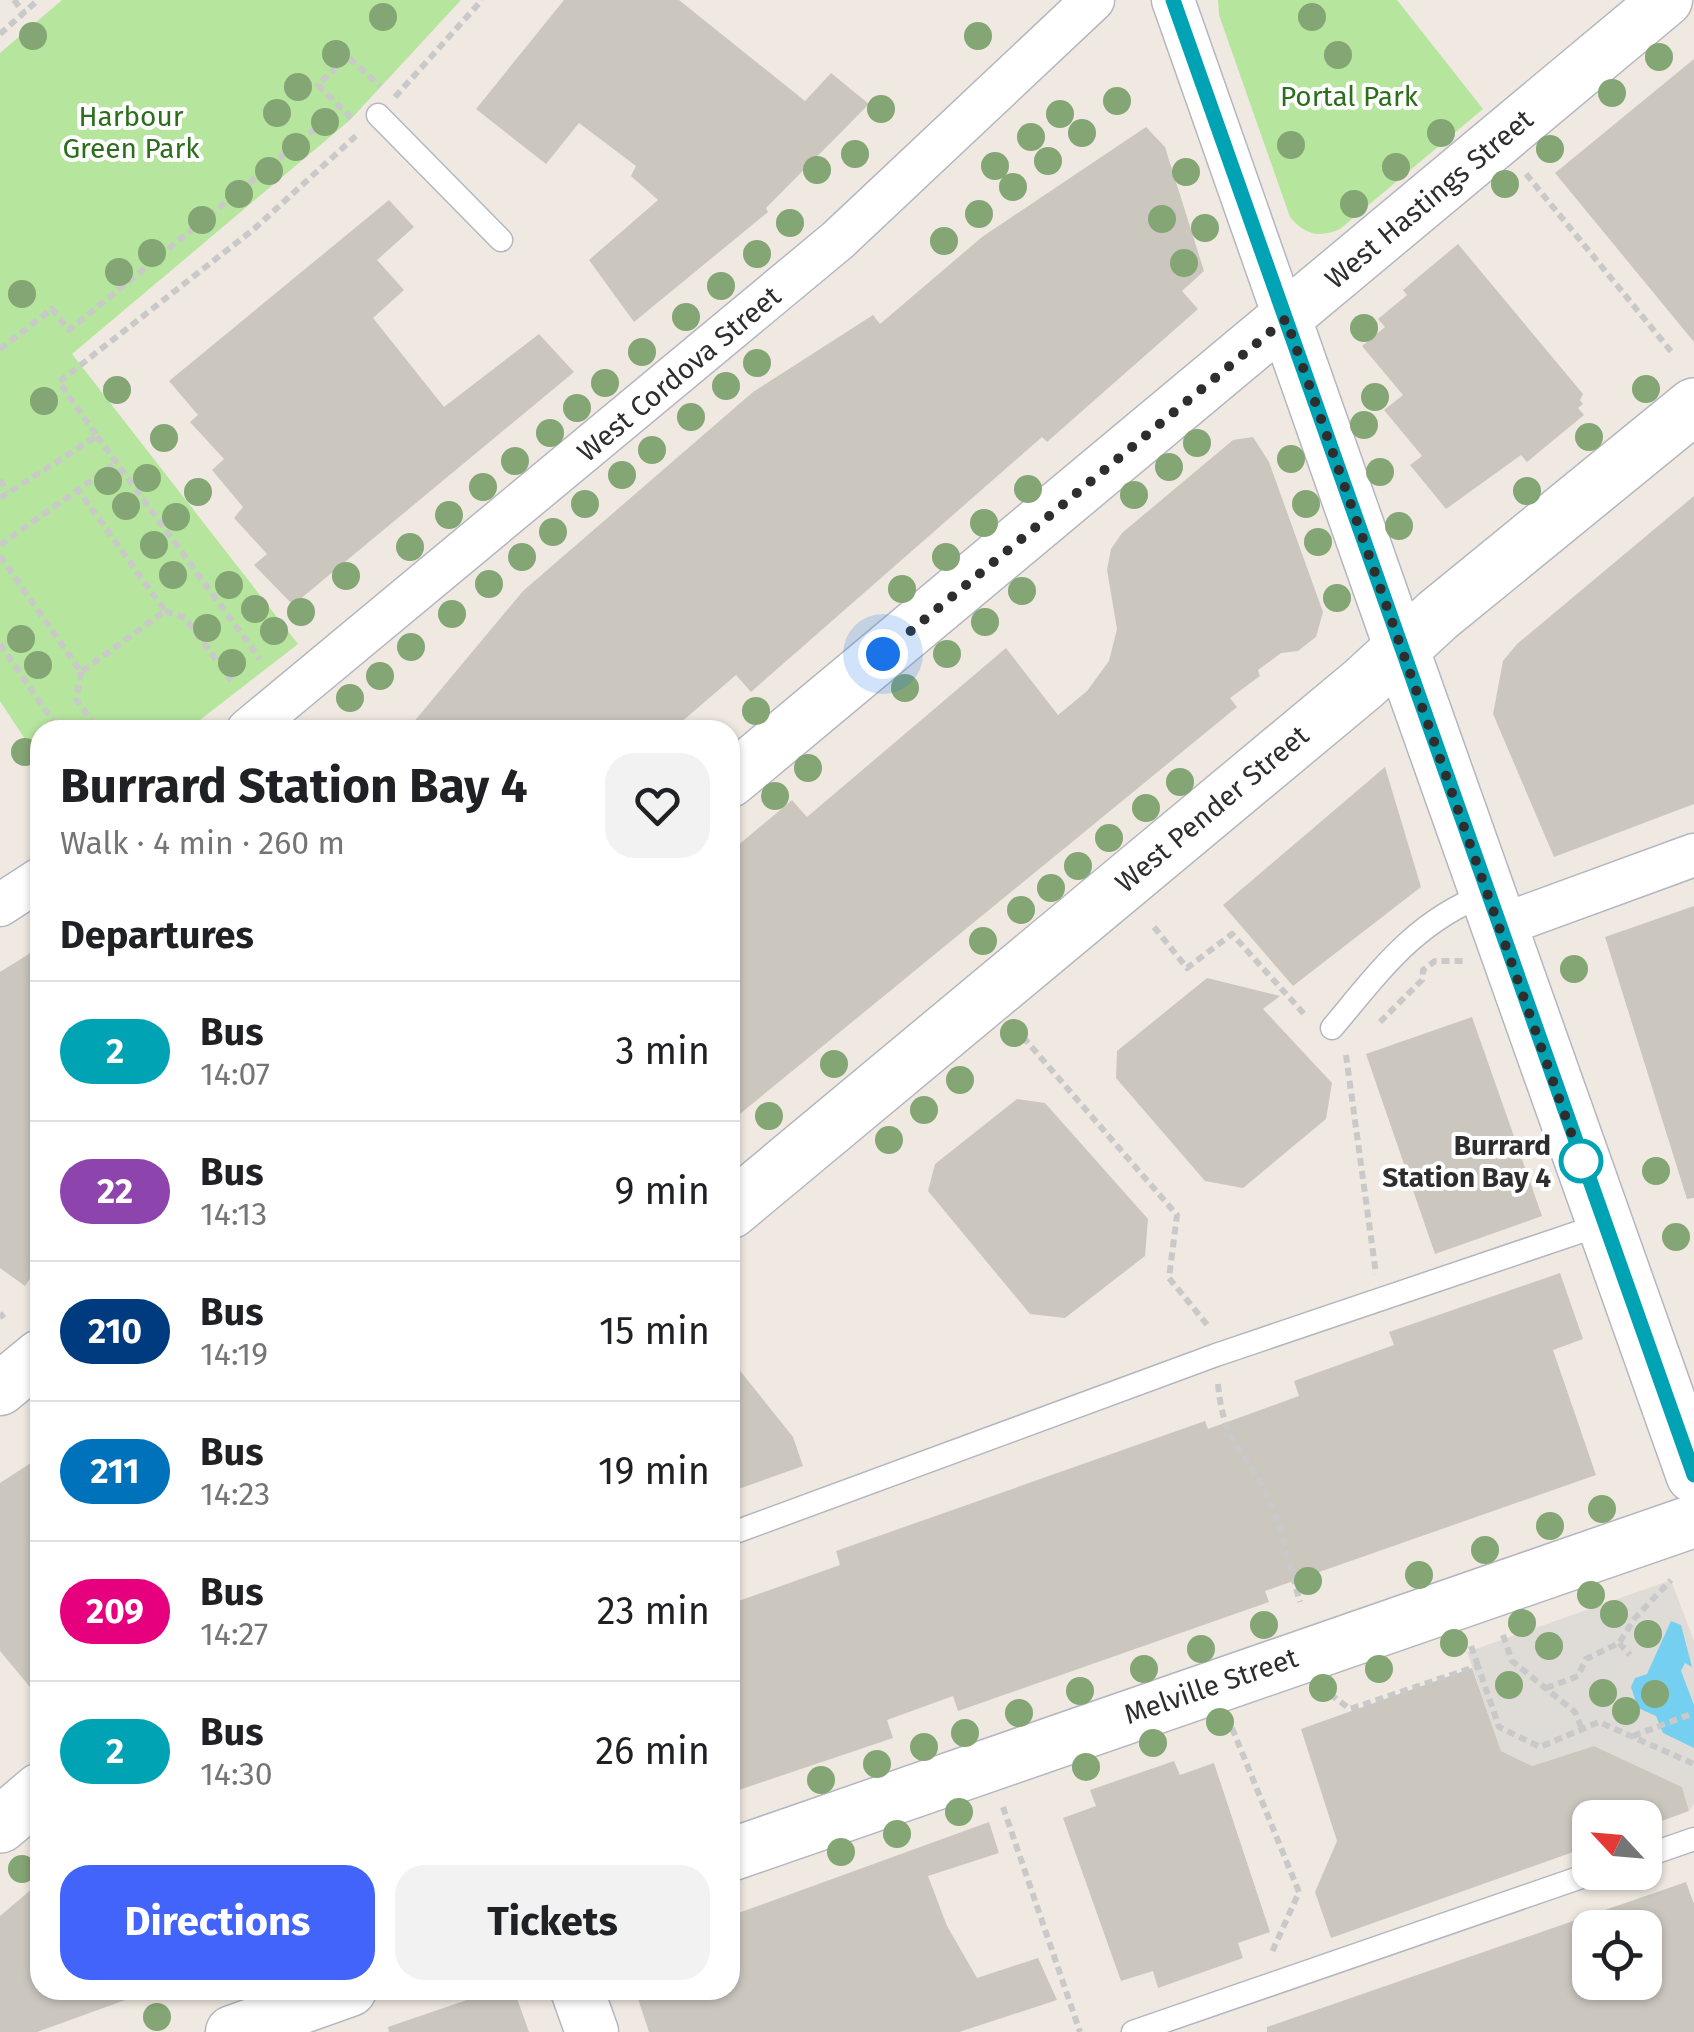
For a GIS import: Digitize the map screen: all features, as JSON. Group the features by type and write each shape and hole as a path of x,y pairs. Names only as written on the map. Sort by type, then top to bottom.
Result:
{"main road":[{"name":"West Pender Street","path":"740,1203 1694,406"},
{"path":"1402,649 1482,927 1602,1224 1694,1475"},
{"path":"0,1825 30,1800"}],"street":[{"name":"West Cordova Street","path":"260,720 838,240 1093,0"},
{"path":"1173,0 1402,649"},
{"name":"West Hastings Street","path":"740,773 1666,0"},
{"path":"1482,927 1694,854"},
{"path":"0,906 30,885"},
{"path":"0,1389 30,1364"},
{"name":"Melville Street","path":"740,1852 1694,1521"},
{"path":"232,2032 322,2000"},
{"path":"580,2000 592,2032"}],"lane":[{"path":"386,107 501,240"},
{"path":"1322,1025 1403,944 1446,909 1482,927"},
{"path":"740,1530 1216,1354 1602,1224"},
{"path":"1662,1850 1694,1839"},
{"path":"1133,2032 1572,1880"}],"path":[{"path":"14,0 24,13"},
{"path":"0,34 38,0"},
{"path":"260,658 60,382 254,229 363,129 318,86 348,56 386,107 482,0"},
{"path":"0,350 52,309 68,330 341,108"},
{"path":"1525,174 1674,355"},
{"path":"0,480 4,495 97,436"},
{"path":"0,545 116,463"},
{"path":"79,490 166,611 185,618 232,682"},
{"path":"0,556 81,672"},
{"path":"91,720 76,699 81,672 166,611"},
{"path":"0,644 52,720"},
{"path":"1154,927 1187,968 1232,934 1322,1025"},
{"path":"1370,1032 1422,980 1423,970 1482,927"},
{"path":"1023,1038 1177,1215 1169,1278 1205,1321"},
{"path":"1356,1045 1343,1058 1376,1276"},
{"path":"1218,1378 1220,1413 1239,1456 1265,1490 1300,1602"},
{"path":"1546,1688 1578,1676 1586,1660 1619,1643 1635,1618 1672,1580"},
{"path":"1503,1635 1512,1661 1575,1712 1582,1729"},
{"path":"1619,1643 1630,1654"},
{"path":"1471,1646 1499,1727 1540,1746 1600,1722 1694,1764"},
{"path":"1330,1694 1350,1708 1478,1666"},
{"path":"1632,1736 1694,1712"},
{"path":"1232,1728 1299,1892 1269,1959 1277,1982"},
{"path":"1003,1807 1080,2032"}],"green space":[{"name":"Harbour Green Park","path":"62,0 461,0 350,120 72,354 298,644 200,720 30,720 30,747 0,701 0,53"},
{"name":"Portal Park","path":"1218,0 1397,0 1483,109 1340,229 1319,234 1307,231 1290,217 1219,15"}],"shaded area":[{"path":"1671,1580 1694,1641 1694,1804 1689,1811 1682,1787 1594,1746 1532,1766 1501,1751 1467,1652"}],"water":[{"path":"1671,1621 1681,1625 1692,1667 1685,1663 1681,1671 1694,1705 1694,1748 1663,1733 1656,1716 1638,1708 1631,1687 1635,1678 1647,1674"}],"building":[{"path":"564,0 679,0 805,101 831,73 869,104 766,208 768,212 634,322 589,260 658,200 631,176 636,166 579,123 546,164 476,109"},
{"path":"1694,59 1694,342 1555,173"},
{"path":"1146,127 1165,147 1204,271 1182,291 1198,309 1047,442 1042,437 751,692 736,675 684,720 415,720 523,591 753,392 873,315 880,324 982,237"},
{"path":"389,200 414,227 377,260 404,290 373,318 444,407 539,334 574,372 293,605 254,565 267,554 234,518 243,507 212,470 224,459 190,422 198,415 169,381"},
{"path":"1458,244 1583,394 1583,404 1578,408 1584,415 1527,462 1521,455 1446,509 1410,465 1422,456 1384,410 1403,395 1362,346 1385,327 1378,319 1407,295 1403,290"},
{"path":"1253,437 1269,462 1323,612 1316,637 1298,651 1281,653 1258,670 1260,676 1230,698 1237,707 740,1114 740,844 792,800 807,817 1006,648 1058,715 1087,691 1109,661 1117,629 1107,570 1111,549 1122,533 1233,440"},
{"path":"1694,496 1694,804 1554,857 1493,714 1503,661 1517,644"},
{"path":"1385,767 1421,887 1293,986 1223,905"},
{"path":"1694,906 1694,1198 1687,1199 1605,937"},
{"path":"30,953 30,1279 25,1286 0,1268 0,972"},
{"path":"1207,978 1280,996 1263,1009 1332,1083 1326,1119 1243,1188 1205,1181 1116,1078 1117,1051"},
{"path":"1472,1017 1542,1216 1435,1254 1366,1054"},
{"path":"1017,1099 1045,1103 1148,1219 1145,1256 1065,1318 1030,1314 928,1191 935,1164"},
{"path":"1560,1273 1583,1339 1553,1350 1596,1475 1265,1591 1269,1602 958,1711 953,1696 887,1720 893,1738 740,1790 740,1600 840,1565 836,1551 1205,1421 1208,1429 1299,1396 1294,1381 1394,1345 1389,1332"},
{"path":"740,1371 793,1437 803,1466 740,1488"},
{"path":"30,1464 30,1687 0,1651 0,1483"},
{"path":"1472,1668 1501,1751 1532,1766 1594,1746 1682,1787 1689,1811 1662,1821 1662,1800 1572,1800 1572,1852 1331,1938 1315,1892 1337,1841 1301,1729"},
{"path":"1174,1761 1180,1775 1214,1763 1270,1932 1238,1943 1243,1958 1158,1988 1153,1971 1121,1981 1063,1818 1096,1806 1090,1790"},
{"path":"989,1822 999,1853 928,1876 947,1926 977,1978 1038,1958 1057,2000 959,2032 649,2032 638,2000 740,2000 740,1912"},
{"path":"1686,1882 1694,1904 1694,2032 1267,2032 1267,2027 1572,1921 1572,2000 1662,2000 1662,1910 1605,1910"},
{"path":"30,1890 30,2000 125,2000 37,2032 0,2032 0,1916"},
{"path":"467,2000 518,2000 529,2032 389,2032 388,2027"}],"bus line":[{"name":"2","path":"1173,0 1497,927 1694,1475"}],"place":[{"name":"Burrard Station Bay 4","path":"1581,1161"}],"route":[{"path":"883,654 1286,319 1581,1161"}]}
